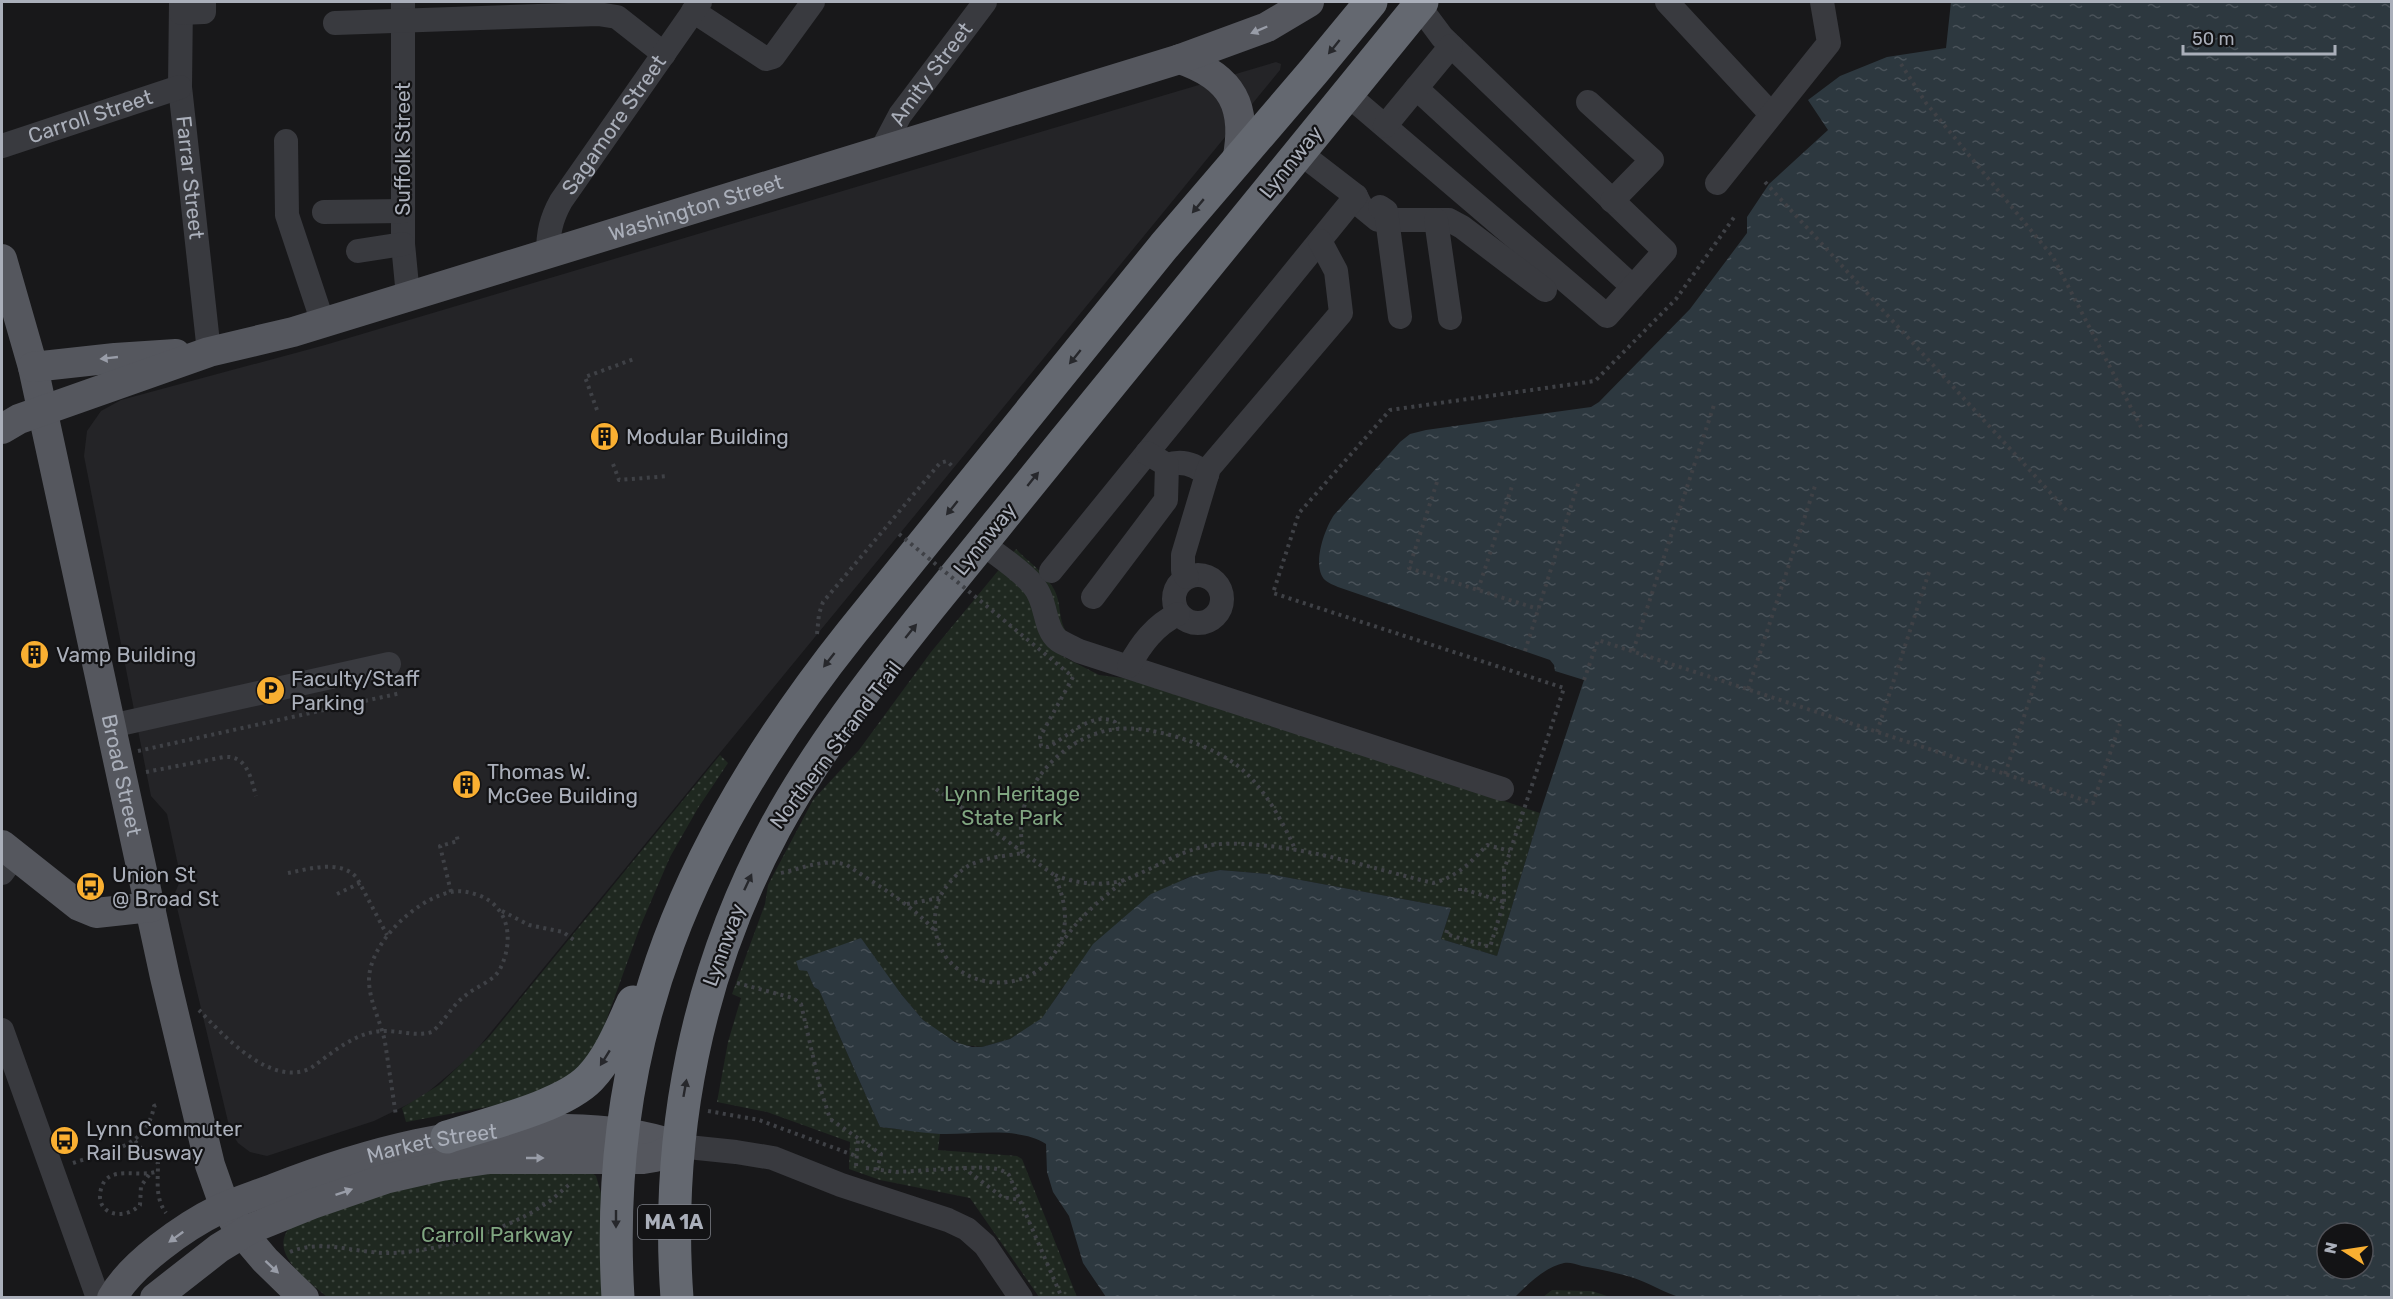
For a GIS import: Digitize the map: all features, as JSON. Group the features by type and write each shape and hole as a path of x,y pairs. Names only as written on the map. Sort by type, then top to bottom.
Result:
{"highway":[{"name":"Lynnway","path":"618,1298 616,1239 598,1152 634,1056 659,966 688,893 711,844 742,789 804,693 1135,283 1371,2"},
{"name":"Lynnway","path":"677,1298 674,1219 678,1146 687,1078 704,1001 728,929 759,860 794,794 838,728 907,636 990,550 1299,152 1420,4"},
{"path":"447,1137 552,1102 570,1094 591,1077 607,1056 688,893"}],"main road":[{"name":"Washington Street","path":"2,429 42,411 209,352 323,323 1180,59 1267,27 1309,2"},
{"path":"1180,59 1209,72 1222,81 1236,103 1240,122 1237,161"},
{"name":"Broad Street","path":"2,259 12,328 33,367 170,1001 207,1154 225,1207 242,1234 304,1298"},
{"name":"Washington Street","path":"33,367 115,358 209,352"},
{"path":"6,858 79,906 93,912 151,907"},
{"name":"Market Street","path":"285,1199 367,1156 447,1137 505,1130 598,1152"},
{"path":"598,1152 648,1136 678,1146"},
{"name":"Market Street","path":"285,1199 442,1166 489,1159 598,1152"},
{"path":"112,1298 123,1280 138,1266 191,1226 225,1207 285,1199"},
{"path":"155,1298 285,1199"}],"street":[{"path":"181,7 204,12 204,2"},
{"path":"696,6 766,59 772,57 813,2"},
{"name":"Amity Street","path":"881,151 900,115 985,2"},
{"path":"1666,2 1771,114"},
{"path":"1717,183 1829,43 1822,2"},
{"path":"1347,94 1607,316 1665,251 1451,46 1420,4"},
{"name":"Sagamore Street","path":"548,254 548,233 552,218 561,201 696,6"},
{"name":"Farrar Street","path":"181,7 180,87 209,352"},
{"path":"335,23 374,23 403,11 598,14 617,17 664,54"},
{"name":"Suffolk Street","path":"403,11 403,244 408,296"},
{"path":"1385,126 1451,46"},
{"name":"Carroll Street","path":"2,146 180,87"},
{"path":"1416,88 1633,287"},
{"path":"1588,102 1652,160 1612,201"},
{"path":"286,141 287,215 323,323"},
{"path":"1299,152 1356,196 1369,198 1386,212 1400,317"},
{"path":"1051,571 1157,459 1356,196"},
{"path":"324,212 403,211"},
{"path":"1387,219 1449,220 1462,227 1545,290"},
{"path":"1436,220 1450,318"},
{"path":"1187,577 1182,564 1183,555 1209,468 1341,313 1336,272 1320,241"},
{"path":"358,251 403,244"},
{"path":"1157,459 1198,466 1207,475"},
{"path":"1093,597 1166,500 1157,459"},
{"path":"990,550 1032,583 1043,599 1047,623 1058,639 1079,651 1502,789"},
{"path":"1203,575 1211,578 1221,592 1222,600 1216,616 1200,623 1192,623 1178,614 1173,597 1175,589 1187,577 1203,575"},
{"path":"1129,666 1139,647 1155,628 1178,614"},
{"path":"111,726 389,664"},
{"path":"2,1030 98,1298"},
{"path":"678,1146 773,1158 841,1185 948,1220 967,1229 985,1245 1021,1298"}],"path":[{"path":"1901,64 1926,103 2053,257 2141,427"},
{"path":"1765,182 2068,513"},
{"path":"1448,930 1446,934 1490,947 1504,902 1504,870 1564,688 1273,593 1299,513 1390,410 1595,381 1676,299 1735,216"},
{"path":"597,410 585,377 634,359"},
{"path":"1633,651 1714,405"},
{"path":"818,641 817,622 823,602 940,463 944,461 950,464 952,466 949,472"},
{"path":"613,464 619,480 669,476"},
{"path":"1525,651 1579,481"},
{"path":"1437,482 1409,568 1538,609"},
{"path":"1478,590 1513,483"},
{"path":"1748,689 1815,486"},
{"path":"906,525 899,534 1073,677 1040,737 1041,746 1048,747 1076,730 1100,720 1110,719 1115,722 1118,729"},
{"path":"970,594 990,550"},
{"path":"1877,732 1930,569"},
{"path":"1584,680 1598,640 2093,803 2120,724"},
{"path":"2005,774 2044,656"},
{"path":"138,751 401,693"},
{"path":"1023,853 1020,831 1023,809 1030,790 1041,774 1077,742 1095,734 1118,729 1143,730 1171,736 1205,748 1231,761 1244,772 1267,800 1285,827 1295,850"},
{"path":"142,773 234,757 245,766 256,796"},
{"path":"936,789 1054,875 1067,880 1084,882 1125,880"},
{"path":"451,892 440,846 458,841 456,833"},
{"path":"1023,853 985,859 968,866 950,882 939,898 935,931 939,945 950,961 966,975 984,981 1006,983 1027,979 1046,966 1071,929 1089,909 1125,880 1195,849 1219,844 1269,846 1295,850 1433,883 1447,879 1463,870 1487,845 1510,851"},
{"path":"778,873 805,866 839,863 848,865 906,904 923,917 935,931"},
{"path":"288,873 326,867 337,868 354,875 387,935"},
{"path":"1054,875 1063,895 1065,908 1064,930 1057,950"},
{"path":"337,894 360,883"},
{"path":"1460,891 1460,888 1504,902"},
{"path":"396,1116 382,1031 371,996 369,980 374,957 387,935 422,904 451,892 466,892 482,897 529,925 563,932 574,940"},
{"path":"906,904 939,898"},
{"path":"198,1009 242,1050 265,1065 290,1073 303,1072 311,1068 355,1038 382,1031 419,1034 432,1032 458,1002 497,974 503,963 507,942 507,925 502,911"},
{"path":"734,982 793,998 801,1004 829,1116 833,1122 881,1154 877,1170"},
{"path":"66,1165 135,1141 150,1123 154,1106 159,1104"},
{"path":"701,1110 759,1120 856,1156"},
{"path":"858,1139 855,1166 896,1172 964,1168 989,1168 1006,1172 1012,1179 1062,1298"},
{"path":"135,1141 158,1163 160,1203 168,1216"},
{"path":"289,1252 317,1245 386,1253 409,1251 459,1241 503,1227 546,1204 598,1152"},
{"path":"964,1168 1002,1197 1020,1200"},
{"path":"149,1174 141,1186 140,1204 133,1212 117,1215 109,1212 104,1206 100,1199 100,1191 104,1181 112,1174 122,1172 149,1174 158,1170"}],"shaded area":[{"path":"1276,62 1281,64 1280,70 473,1054 421,1098 374,1121 267,1156 250,1152 238,1143 230,1130 174,895 181,879 167,814 151,796 84,456 87,431 101,411 121,400 325,345"}],"green space":[{"name":"Lynn Heritage State Park","path":"1016,549 1045,576 1056,592 1061,619 1071,638 1062,656 1099,675 1123,678 1162,688 1540,813 1497,956 1441,939 1451,908 1268,874 1220,870 1184,879 1062,988 1043,1018 1010,1039 982,1047 963,1045 946,1037 923,1020 901,994 807,971 814,987 819,990 880,1127 940,1134 938,1150 1017,1156 1022,1159 1077,1297 1039,1297 970,1198 880,1180 849,1169 850,1142 767,1112 717,1102 728,1042 741,998 732,994 765,904 768,885 813,800 859,750 931,652"},
{"path":"720,755 728,763 698,808 670,857 640,927 597,1046 574,1078 514,1102 406,1122 402,1108 439,1085 489,1037"},
{"name":"Carroll Parkway","path":"483,1172 591,1172 596,1176 601,1193 600,1238 603,1297 327,1297 301,1275 287,1256 284,1246 285,1236 291,1226 382,1193"},
{"path":"1552,1290 1592,1291 1610,1297 1543,1297"}],"water":[{"path":"1951,2 2391,2 2391,1297 1682,1298 1631,1277 1566,1263 1544,1272 1515,1297 1106,1297 1083,1263 1069,1216 1053,1192 1047,1172 1046,1144 1035,1138 1009,1133 940,1134 880,1127 819,990 814,987 807,971 799,970 796,961 861,938 901,994 923,1020 955,1042 972,1047 982,1047 1010,1039 1042,1018 1093,944 1151,894 1192,876 1220,870 1268,874 1451,908 1441,939 1497,956 1540,813 1584,680 1555,671 1550,660 1328,582 1321,574 1319,557 1330,521 1400,442 1410,434 1591,407 1599,402 1690,309 1747,233 1747,217 1769,184 1828,130 1808,100 1840,76 1887,57 1946,48"}],"place":[{"name":"Modular Building","path":"605,437"},
{"name":"Vamp Building","path":"35,655"},
{"name":"Faculty/Staff Parking","path":"270,691"},
{"name":"Thomas W. McGee Building","path":"466,784"},
{"name":"Union St @ Broad St","path":"91,887"},
{"name":"Lynn Commuter Rail Busway","path":"65,1141"}]}
